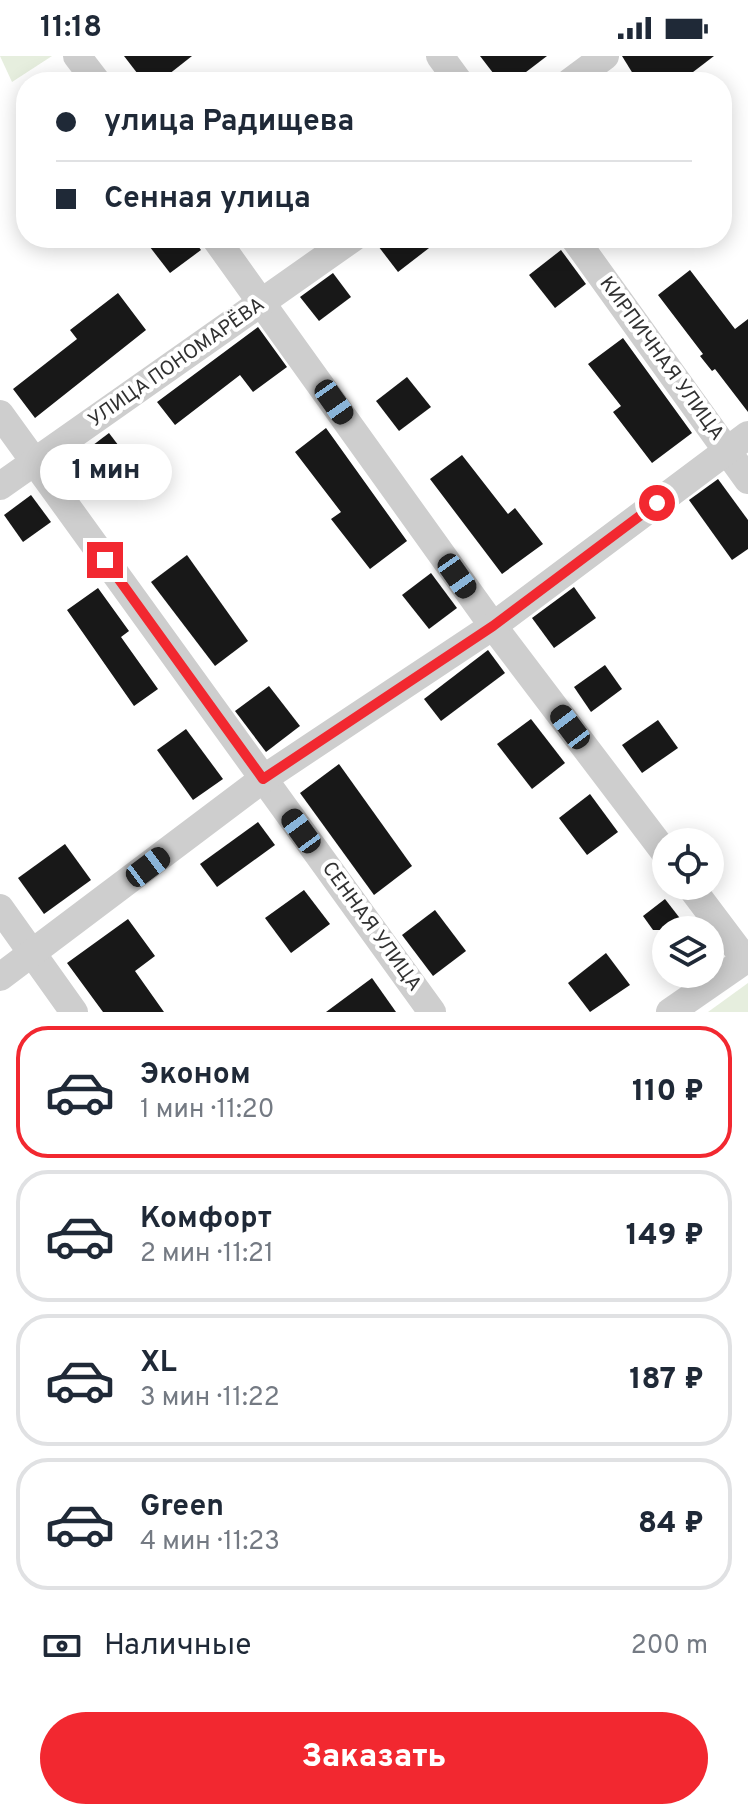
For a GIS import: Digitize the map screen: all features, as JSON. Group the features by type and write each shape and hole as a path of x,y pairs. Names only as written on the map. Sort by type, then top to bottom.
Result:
{"street":[{"path":"77,56 89,72"},
{"path":"583,72 605,56"},
{"path":"222,248 493,626 652,836"},
{"name":"УЛИЦА ПОНОМАРЁВА","path":"0,486 339,248"},
{"name":"КИРПИЧНАЯ УЛИЦА","path":"582,248 738,442 748,480"},
{"name":"СЕННАЯ УЛИЦА","path":"0,414 432,1012"},
{"path":"0,977 263,779 493,626 738,442"},
{"path":"670,1012 747,958 701,900"},
{"path":"0,908 74,1012"}],"green space":[{"path":"0,56 52,56 27,72 16,72 16,79 12,82"},
{"path":"748,983 748,1012 708,1012"}],"building":[{"path":"124,56 192,56 172,72 136,72"},
{"path":"480,56 547,56 526,72 492,72"},
{"path":"622,56 714,56 693,72 632,72"},
{"path":"151,248 200,248 201,250 170,273"},
{"path":"380,248 429,248 398,272"},
{"path":"561,250 586,284 555,308 529,275"},
{"path":"690,270 735,329 748,319 748,412 715,369 712,371 700,356 703,354 658,295"},
{"path":"333,273 351,297 319,321 300,297"},
{"path":"118,293 146,330 35,418 13,389 77,339 70,330"},
{"path":"258,327 287,367 253,392 240,375 175,425 157,402"},
{"path":"623,338 692,433 652,463 613,412 621,406 588,364"},
{"path":"407,377 431,407 399,431 376,401"},
{"path":"326,428 407,541 370,569 331,519 341,512 295,452"},
{"path":"109,433 128,458 92,486 72,461"},
{"path":"462,455 508,514 515,508 543,544 502,574 430,479"},
{"path":"718,479 748,520 748,549 732,560 689,500"},
{"path":"31,495 51,522 23,542 4,515"},
{"path":"187,555 248,641 215,666 151,582"},
{"path":"431,573 457,608 429,629 402,595"},
{"path":"574,587 596,618 554,648 532,618"},
{"path":"98,588 129,631 121,637 158,689 134,706 67,610"},
{"path":"488,650 505,673 441,721 424,699"},
{"path":"605,665 622,689 591,712 574,687"},
{"path":"269,686 300,726 266,752 235,711"},
{"path":"531,719 565,763 532,789 497,744"},
{"path":"658,720 678,748 642,773 622,745"},
{"path":"186,729 223,779 193,800 157,750"},
{"path":"339,764 412,866 374,895 300,793"},
{"path":"590,794 618,832 587,855 559,818"},
{"path":"258,822 275,845 217,887 200,864"},
{"path":"65,844 91,880 44,914 18,878"},
{"path":"304,890 330,924 291,953 265,918"},
{"path":"666,900 678,916 652,916 652,929 643,916"},
{"path":"435,910 466,951 433,976 402,935"},
{"path":"128,919 155,956 135,971 164,1012 103,1012 67,963"},
{"path":"606,953 630,985 590,1012 568,983"},
{"path":"372,978 396,1012 326,1012"}],"route":[{"path":"105,560 263,779 493,626 657,503"}]}
